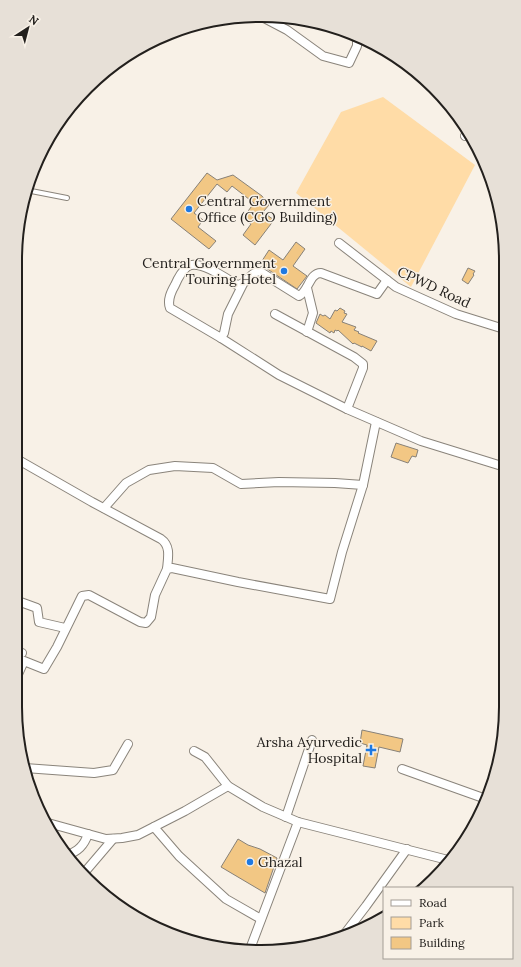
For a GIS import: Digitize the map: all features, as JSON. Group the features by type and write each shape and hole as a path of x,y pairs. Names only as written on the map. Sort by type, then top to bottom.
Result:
{"street":[{"path":"273,23 287,30 323,56 349,63 357,46 357,42"},
{"name":"CPWD Road","path":"339,243 396,287 456,314 499,327"},
{"path":"243,284 237,285 198,264 188,266 180,275 172,290 168,302 170,308 279,375 324,398 421,441 499,465"},
{"path":"221,338 224,333 228,314 243,284 254,272 259,271 299,296 303,294 313,276 317,273 321,273 377,294 387,280"},
{"path":"307,288 313,313 308,332"},
{"path":"275,314 354,357 363,364 363,368 347,409"},
{"path":"167,569 172,568 330,599 342,552 363,485 376,422"},
{"path":"22,462 165,542 168,549 167,569 155,595 151,616 146,622 140,622 89,595 82,596 57,647 44,669 24,661 22,665"},
{"path":"104,508 126,483 149,470 175,466 213,468 242,484 279,482 335,482 363,485"},
{"path":"22,603 37,608 39,622 66,628"},
{"path":"286,818 312,740"},
{"path":"30,768 94,773 114,770 128,744"},
{"path":"194,751 205,757 228,786 263,807 286,818 444,859"},
{"path":"402,769 481,797"},
{"path":"53,824 106,839 138,835 185,811 228,786"},
{"path":"252,944 298,822"},
{"path":"154,827 179,856 226,899 261,919"},
{"path":"72,853 81,848 88,834"},
{"path":"87,870 113,839"},
{"path":"349,928 407,849"}],"lane":[{"path":"33,191 67,198"}],"green space":[{"path":"383,97 475,165 411,287 296,193 341,112"}],"building":[{"name":"Central Government Office (CGO Building)","path":"207,173 217,180 233,175 262,196 269,205 263,212 274,220 255,245 243,235 251,224 243,218 254,203 232,186 227,192 217,184 194,213 203,220 198,227 216,241 209,249 171,219"},
{"name":"Central Government Touring Hotel","path":"296,242 305,249 293,266 307,276 297,289 260,264 269,250 283,260"},
{"path":"468,268 475,271 468,284 462,280"},
{"path":"340,308 347,314 342,322 356,327 354,330 359,332 358,333 377,341 371,351 362,346 353,344 338,330 335,330 334,333 331,331 330,333 316,323 320,314 323,316 325,315 330,319 335,310 337,311"},
{"path":"396,443 418,450 416,457 412,456 408,463 391,457"},
{"path":"362,730 403,739 400,752 379,747 375,768 363,766 367,745 360,743"},
{"name":"Ghazal","path":"238,839 277,858 265,893 221,867"}],"place":[{"name":"Central Government Office (CGO Building)","path":"189,209"},
{"name":"Central Government Touring Hotel","path":"284,271"},
{"name":"Arsha Ayurvedic Hospital","path":"371,750"},
{"name":"Ghazal","path":"250,862"}]}
